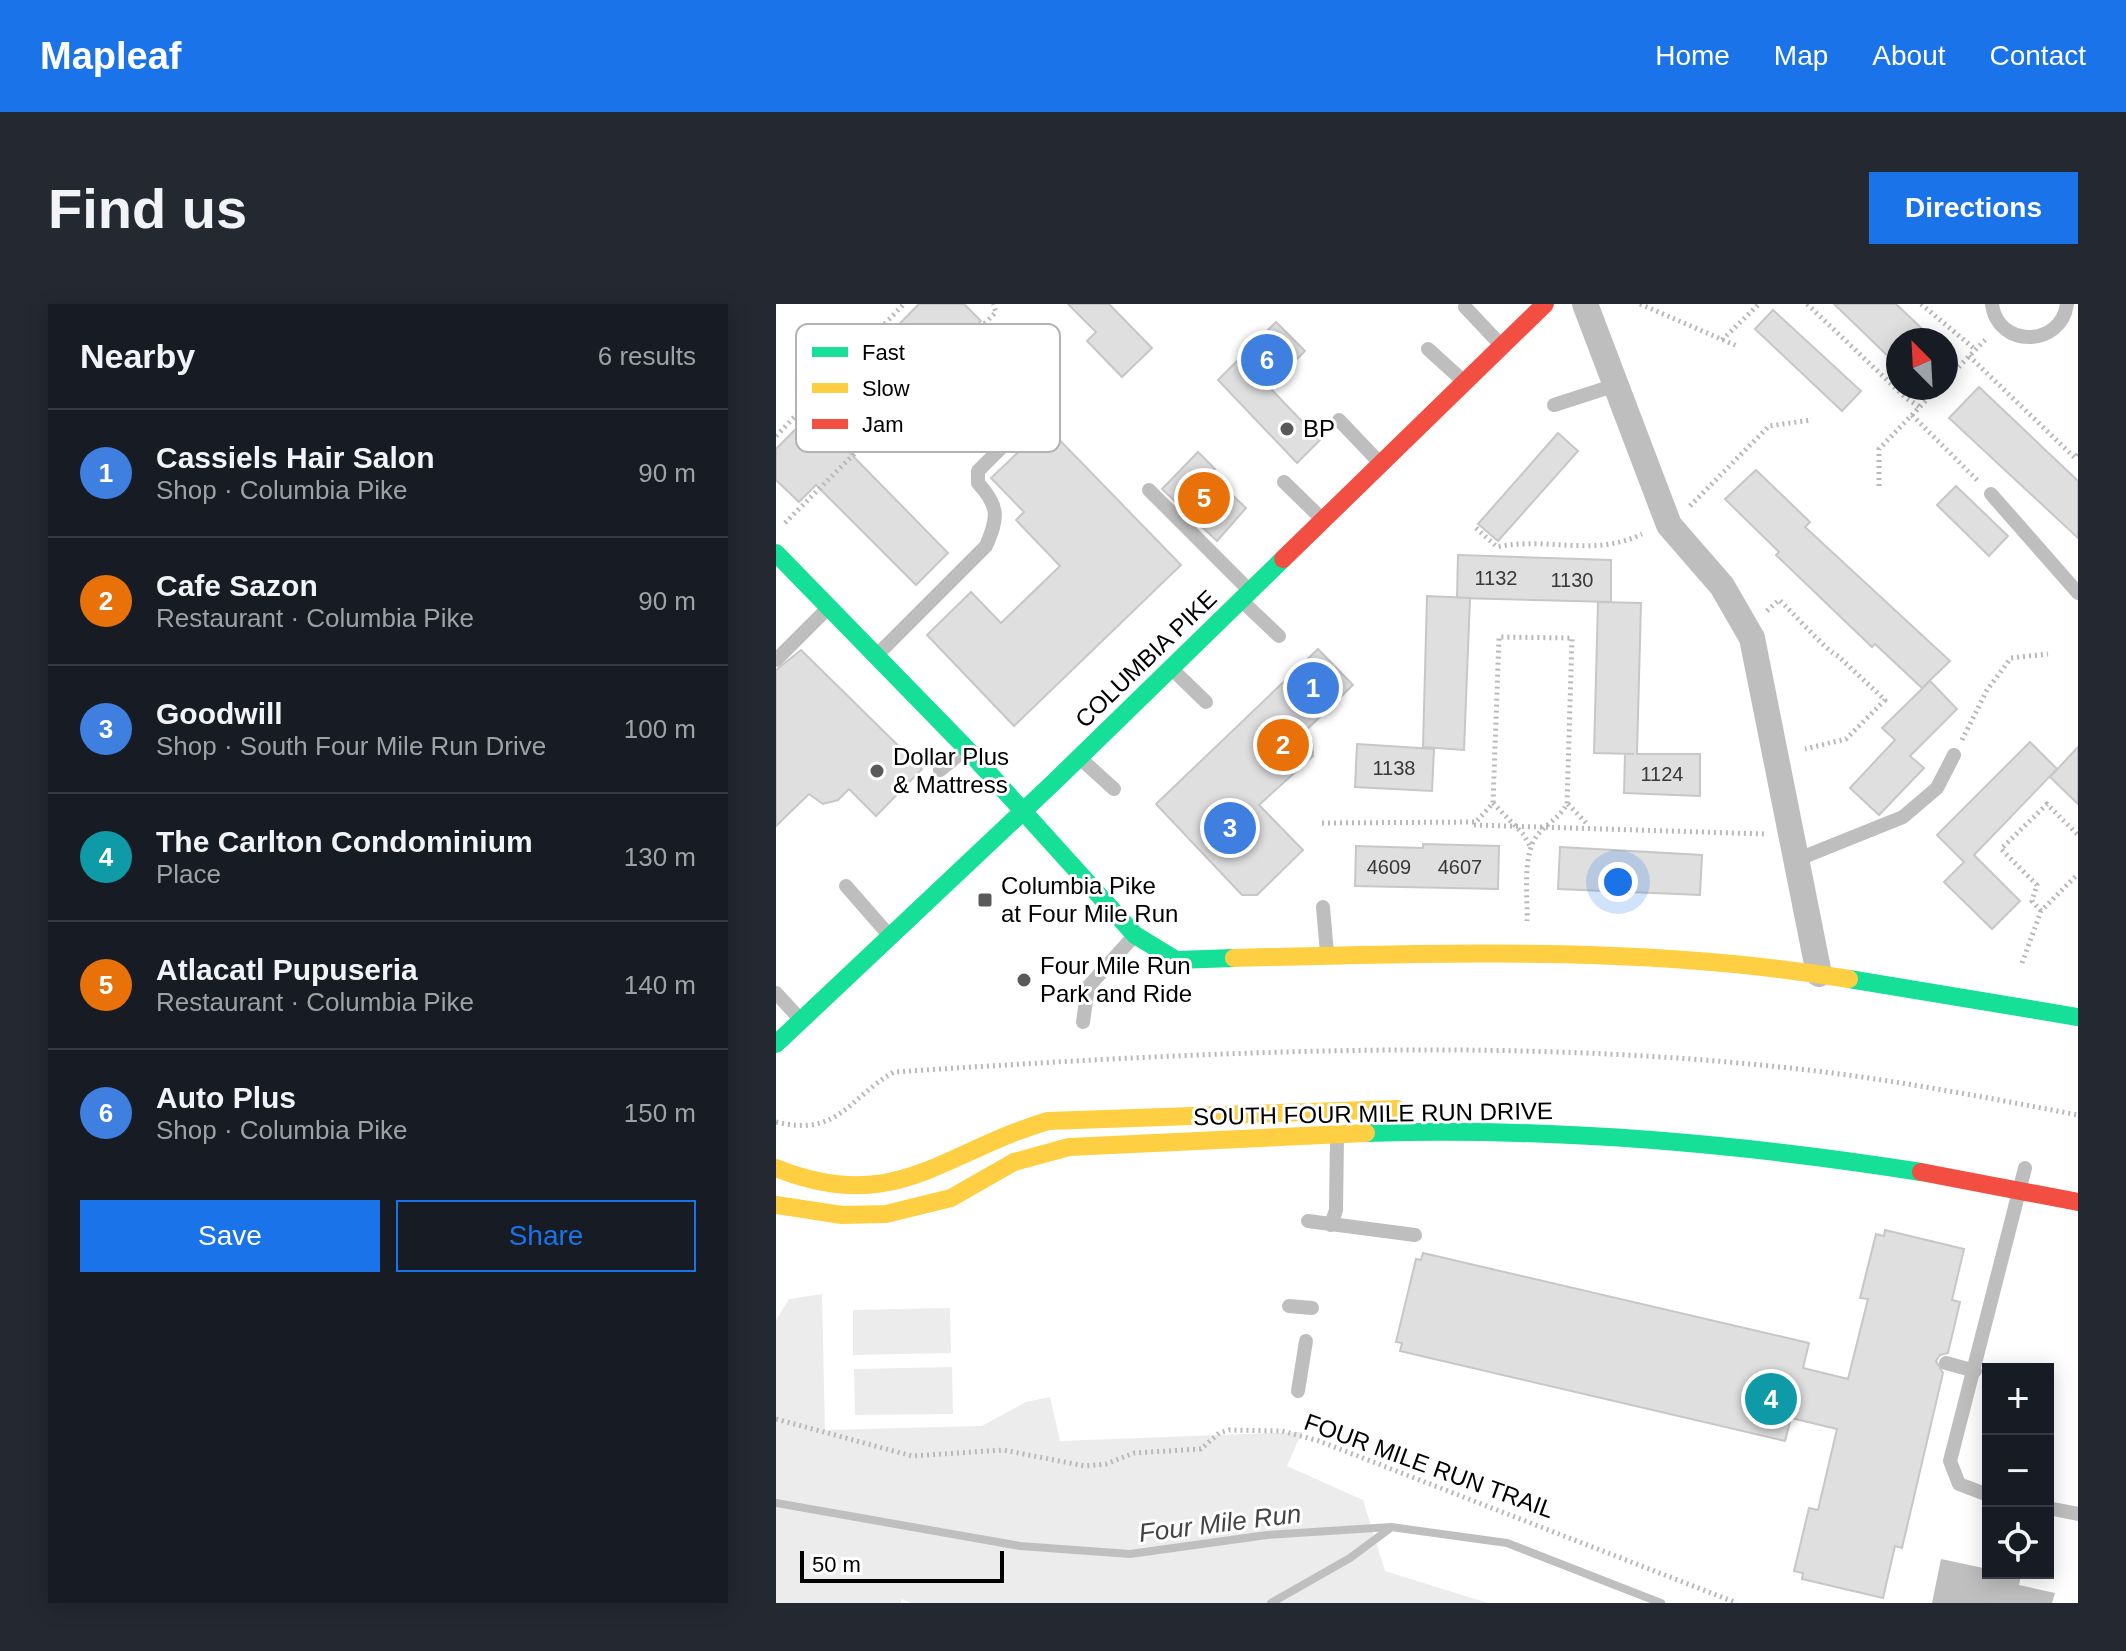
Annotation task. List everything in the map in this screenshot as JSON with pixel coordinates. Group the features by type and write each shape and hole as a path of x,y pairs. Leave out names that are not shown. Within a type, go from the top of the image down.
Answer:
{"main road":[{"name":"COLUMBIA PIKE","path":"776,1044 1079,757 1545,304"},
{"path":"776,553 966,748 1135,935 1176,960 1513,951 1819,974 2078,1017"},
{"name":"SOUTH FOUR MILE RUN DRIVE","path":"776,1168 825,1182 878,1185 901,1182 942,1168 991,1141 1048,1121 1338,1108 1414,1109"},
{"name":"SOUTH FOUR MILE RUN DRIVE","path":"776,1205 819,1215 867,1217 907,1212 953,1197 1004,1167 1053,1149 1479,1132 1624,1138 1833,1158 2078,1202"}],"street":[{"path":"1585,304 1669,525 1722,586 1752,638 1819,974"}],"lane":[{"path":"1992,304 1998,322 2007,331 2030,338 2052,331 2061,322 2067,304"},
{"path":"1465,307 1502,346"},
{"path":"1428,349 1465,382"},
{"path":"1554,405 1616,385"},
{"path":"1339,420 1381,464"},
{"path":"877,655 986,546 996,523 993,499 978,483 978,471 997,452"},
{"path":"1284,482 1323,520"},
{"path":"1149,490 1279,636"},
{"path":"1991,494 2078,593"},
{"path":"776,660 830,606"},
{"path":"1171,668 1206,702"},
{"path":"940,770 966,748"},
{"path":"1796,860 1903,817 1937,788 1954,755"},
{"path":"1079,757 1114,789"},
{"path":"846,886 891,937"},
{"path":"1323,907 1327,958"},
{"path":"1083,1022 1088,987 1135,935"},
{"path":"776,993 803,1021"},
{"path":"1331,1225 1336,1210 1338,1108"},
{"path":"1982,1493 1959,1484 1950,1461 2024,1168"},
{"path":"1308,1221 1415,1235"},
{"path":"1289,1306 1312,1308"},
{"path":"1298,1391 1306,1341"},
{"path":"1946,1363 1975,1371"},
{"path":"2054,1509 2078,1514"}],"path":[{"path":"885,324 904,304"},
{"path":"984,324 996,312 993,304"},
{"path":"1640,304 1737,346"},
{"path":"1722,340 1759,304"},
{"path":"1807,304 1906,398 1920,407"},
{"path":"1921,304 1976,350"},
{"path":"1958,367 1991,334"},
{"path":"1969,356 2075,458 2078,454"},
{"path":"1879,486 1879,449 1927,400"},
{"path":"776,436 796,415"},
{"path":"1912,415 1991,494"},
{"path":"1690,506 1769,426 1811,420"},
{"path":"785,524 857,452"},
{"path":"1476,528 1497,547 1514,543 1607,547 1642,534"},
{"path":"1767,612 1779,600 1819,637 1829,653 1838,656 1885,700 1846,739 1805,749"},
{"path":"1461,825 1476,822 1493,803 1499,637 1572,638 1567,803 1560,816 1537,835 1531,848 1526,926"},
{"path":"1954,755 1987,690 2011,658 2048,654"},
{"path":"1493,803 1531,848"},
{"path":"1567,803 1584,824 1594,828"},
{"path":"2041,911 2032,901 2037,885 2001,849 2047,804 2078,835"},
{"path":"1322,823 1766,834"},
{"path":"2022,963 2041,911 2078,874"},
{"path":"776,1122 801,1127 821,1124 838,1116 877,1082 894,1072 1405,1049 1612,1055 1780,1067 1959,1092 2078,1115"},
{"name":"FOUR MILE RUN TRAIL","path":"776,1419 912,1456 1003,1450 1085,1466 1106,1464 1134,1453 1201,1449 1219,1433 1229,1430 1282,1431 1319,1441 1737,1603"}],"shaded area":[{"path":"822,1294 825,1430 982,1426 1026,1402 1050,1397 1060,1441 1302,1432 1287,1466 1363,1500 1385,1571 1488,1603 912,1603 901,1599 901,1603 776,1603 776,1320 789,1299"},
{"path":"950,1308 951,1353 853,1355 853,1310"},
{"path":"952,1367 953,1414 855,1415 854,1369"},
{"path":"1941,1559 1982,1568 1982,1579 2020,1579 2019,1585 2055,1593 2052,1603 1932,1603"}],"building":[{"path":"919,304 964,304 981,321 978,324 899,324"},
{"path":"1068,304 1109,304 1152,348 1122,377 1087,341 1096,332"},
{"path":"1834,304 1896,304 1921,328 1886,328 1886,354"},
{"path":"1773,310 1861,391 1842,411 1755,329"},
{"path":"1276,322 1305,351 1269,387 1320,440 1297,463 1218,380"},
{"path":"1979,387 2078,481 2078,538 1949,418"},
{"path":"796,429 796,452 849,452 948,553 916,585 816,485 799,502 776,480 776,449"},
{"path":"1558,433 1578,451 1498,541 1478,524"},
{"path":"1060,440 1181,565 1014,726 927,635 971,592 1001,623 1060,566 1016,520 1024,512 991,478 1018,452 1060,452"},
{"path":"1198,452 1215,469 1210,474 1246,508 1217,541 1162,489"},
{"path":"1756,470 1810,522 1805,527 1950,661 1922,688 1875,644 1872,647 1776,555 1779,552 1725,499"},
{"path":"1956,486 2008,536 1989,556 1937,505"},
{"path":"1458,555 1611,560 1611,602 1457,598"},
{"path":"1427,596 1470,598 1464,750 1423,747"},
{"path":"1598,602 1641,603 1637,754 1700,754 1700,796 1624,793 1625,754 1634,754 1594,753"},
{"path":"1318,649 1353,685 1296,740 1312,741 1313,756 1259,805 1303,850 1257,895 1242,895 1156,804"},
{"path":"801,650 922,769 876,816 849,789 838,800 823,804 809,794 776,826 776,670"},
{"path":"1930,681 1957,709 1910,756 1924,768 1879,815 1850,788 1895,740 1882,728"},
{"path":"2030,742 2057,769 1974,855 2020,901 1992,929 1944,882 1964,862 1937,835"},
{"path":"1357,744 1434,749 1432,791 1355,787"},
{"path":"2078,747 2078,804 2050,777"},
{"path":"1423,844 1499,846 1498,889 1355,886 1356,846 1423,848"},
{"path":"1560,847 1702,855 1700,895 1558,889"},
{"path":"1885,1230 1964,1249 1952,1300 1960,1302 1948,1353 1940,1355 1936,1361 1943,1373 1902,1548 1895,1546 1883,1598 1802,1579 1803,1573 1794,1571 1809,1508 1818,1510 1837,1429 1791,1418 1785,1441 1400,1351 1402,1343 1396,1342 1416,1259 1421,1260 1423,1253 1809,1343 1803,1368 1848,1379 1868,1299 1860,1298 1876,1234 1884,1236"}],"waterway":[{"name":"Four Mile Run","path":"776,1503 1020,1546 1130,1554 1267,1535 1391,1527 1507,1543 1661,1603"},
{"path":"1271,1603 1350,1558 1389,1529"}],"traffic: fast":[{"path":"776,553 966,748 1135,935 1176,960 1234,958"},
{"path":"776,1044 1053,783 1283,559"},
{"path":"1849,979 2078,1017"},
{"path":"1366,1133 1505,1132 1644,1139 1783,1153 1921,1172"}],"traffic: slow":[{"path":"1234,958 1465,953 1619,956 1772,968 1849,979"},
{"path":"776,1168 818,1181 854,1185 887,1182 917,1174 1048,1121 1397,1109"},
{"path":"776,1205 842,1215 886,1214 951,1198 1014,1162 1069,1147 1366,1133"}],"traffic: jam":[{"path":"1283,559 1545,304"},
{"path":"1921,1172 2078,1202"}],"place":[{"name":"Auto Plus","path":"1267,360"},
{"name":"BP","path":"1287,429"},
{"name":"Atlacatl Pupuseria","path":"1204,498"},
{"name":"Cassiels Hair Salon","path":"1313,688"},
{"name":"Cafe Sazon","path":"1283,745"},
{"name":"Dollar Plus & Mattress","path":"877,771"},
{"name":"Goodwill","path":"1230,828"},
{"name":"Columbia Pike at Four Mile Run","path":"985,900"},
{"name":"Four Mile Run Park and Ride","path":"1024,980"},
{"name":"The Carlton Condominium","path":"1771,1399"}]}
